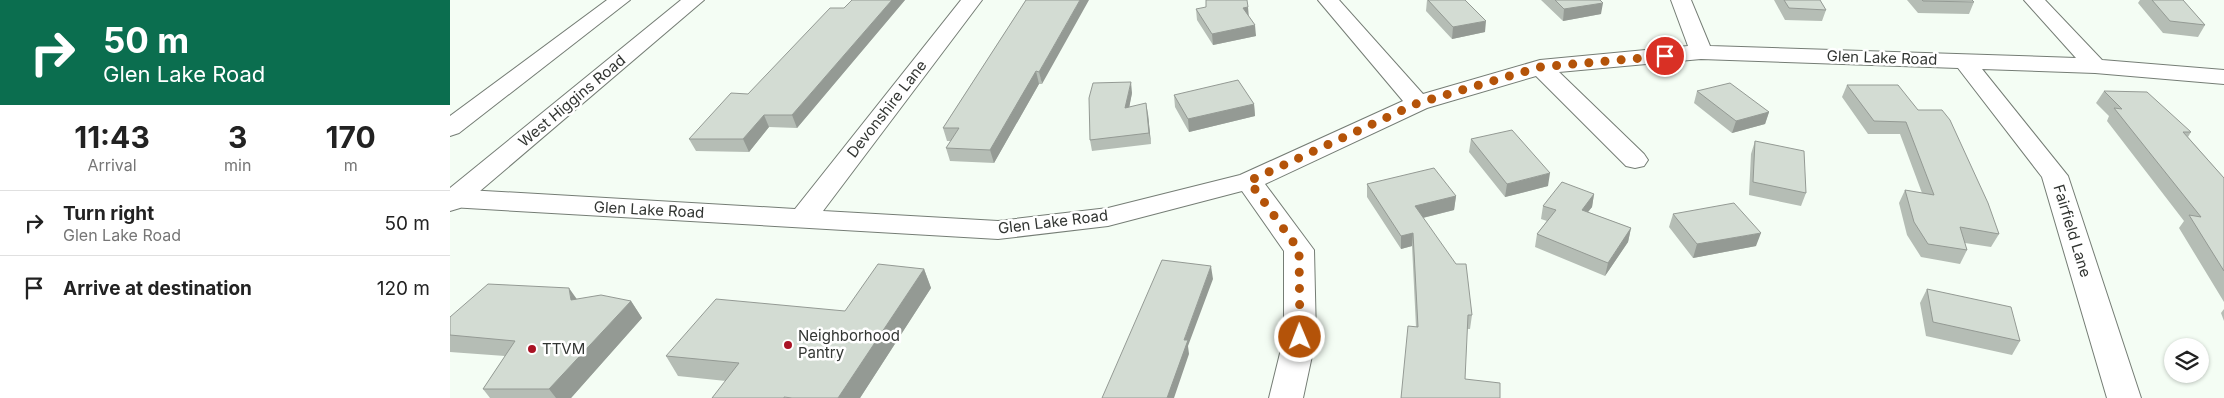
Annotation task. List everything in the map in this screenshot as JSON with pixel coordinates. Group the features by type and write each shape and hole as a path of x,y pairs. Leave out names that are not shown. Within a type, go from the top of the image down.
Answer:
{"street":[{"path":"450,128 620,0"},
{"name":"West Higgins Road","path":"451,200 694,0"},
{"name":"Devonshire Lane","path":"802,219 972,0"},
{"path":"1328,0 1418,103"},
{"path":"1681,0 1701,52"},
{"path":"2034,0 2095,66"},
{"name":"Glen Lake Road","path":"451,200 998,230 1108,216 1249,181 1418,103 1540,67 1701,52 2095,66 2224,77"},
{"name":"Fairfield Lane","path":"1964,61 2055,176 2124,398"},
{"path":"1540,67 1635,160"},
{"path":"1249,181 1299,250 1300,337 1286,398"}],"building":[{"path":"852,0 892,0 792,115 764,115 743,139 689,139 731,93 748,94 830,8 844,8"},
{"path":"1026,0 1080,0 1039,72 1036,71 990,150 946,148 959,128 943,128"},
{"path":"1206,0 1247,0 1248,7 1243,8 1255,25 1212,34 1196,9 1206,7"},
{"path":"1428,0 1465,0 1486,21 1453,27"},
{"path":"1555,0 1600,0 1603,3 1564,9"},
{"path":"1784,0 1820,0 1826,10 1789,8"},
{"path":"1972,0 1974,2 1923,1"},
{"path":"2152,0 2183,0 2205,25 2170,21"},
{"path":"1238,80 1254,104 1188,119 1174,95"},
{"path":"1131,82 1125,108 1146,103 1149,133 1090,140 1089,98 1093,83"},
{"path":"1730,83 1769,112 1736,121 1697,91"},
{"path":"1847,85 1898,85 1918,110 1942,110 1950,120 1988,203 1999,234 1960,227 1967,250 1928,244 1914,222 1905,190 1934,195 1906,122 1874,121"},
{"path":"2104,91 2147,92 2191,132 2183,132 2224,178 2224,271 2189,215 2201,217 2114,108 2122,109"},
{"path":"1512,130 1550,173 1507,184 1471,139"},
{"path":"1755,141 1804,151 1806,193 1753,182"},
{"path":"1434,168 1456,196 1415,206 1456,264 1466,264 1472,315 1468,315 1465,379 1500,383 1500,398 1401,398 1408,326 1418,327 1413,233 1401,236 1367,184"},
{"path":"1562,182 1594,194 1582,210 1631,228 1608,263 1537,234 1556,210 1543,206"},
{"path":"1734,203 1761,233 1697,244 1673,214"},
{"path":"1162,260 1211,266 1184,340 1188,340 1167,398 1102,398"},
{"path":"878,264 924,269 838,398 712,398 739,363 666,356 716,299 845,311"},
{"name":"TTVM","path":"488,284 569,288 571,300 601,295 631,301 549,389 483,389 515,341 450,335 450,317"},
{"path":"1927,289 2011,307 2020,341 1933,322"}],"place":[{"name":"Neighborhood Pantry","path":"788,345"},
{"name":"TTVM","path":"532,349"}],"route":[{"path":"1300,337 1299,250 1249,181 1418,103 1540,67 1665,56"}]}
